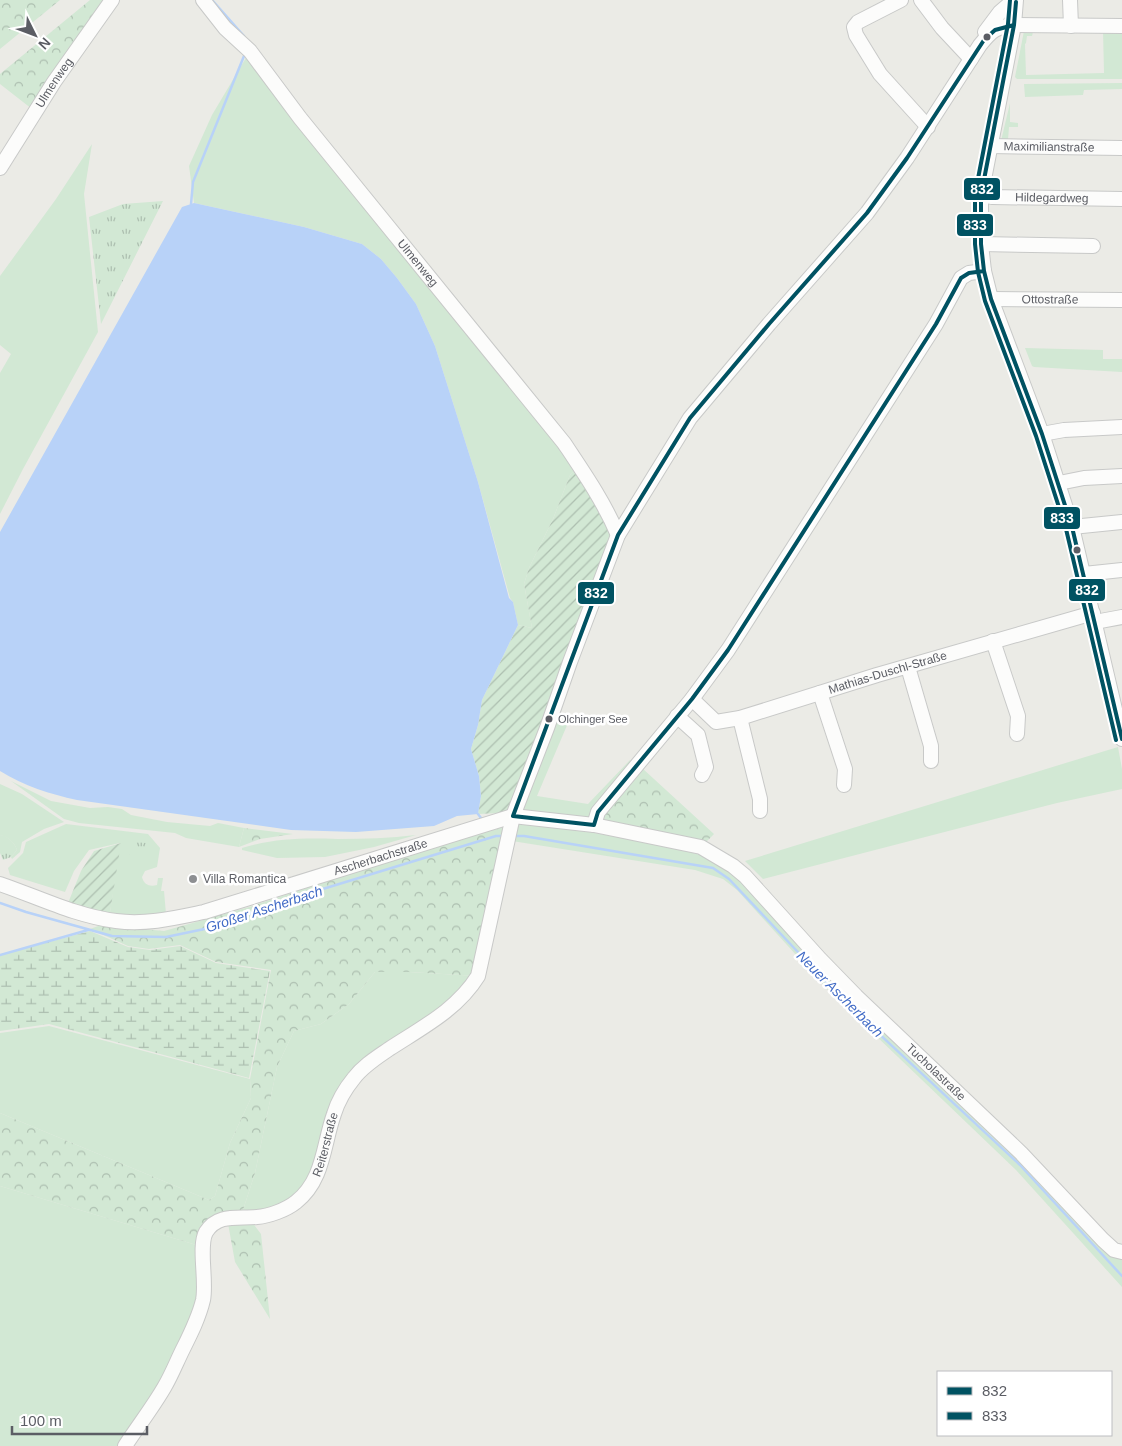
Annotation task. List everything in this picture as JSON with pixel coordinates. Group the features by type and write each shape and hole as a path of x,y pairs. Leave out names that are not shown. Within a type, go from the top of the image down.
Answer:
{"street":[{"name":"Ulmenweg","path":"0,168 54,82 112,0"},
{"name":"Ulmenweg","path":"203,0 225,28 250,51 300,118 564,443 594,486 618,535"},
{"path":"901,0 858,22 854,28 856,35 880,74 928,127"},
{"path":"921,0 942,28 971,60"},
{"path":"1015,0 1014,25 981,195 981,244 984,271 991,298 1042,434 1072,527 1120,719 1122,739"},
{"path":"980,45 989,25 1000,12 1015,0"},
{"path":"1070,0 1071,26"},
{"path":"980,45 990,32 999,27 1014,25 1122,26"},
{"name":"Reiterstraße","path":"126,1446 164,1387 195,1325 203,1300 205,1279 203,1247 206,1234 221,1219 259,1217 280,1211 295,1203 312,1186 321,1165 333,1114 342,1094 355,1076 372,1061 455,1005 478,976 513,816 618,535 690,418 769,324 867,213 928,127 980,45"},
{"name":"Maximilianstraße","path":"1108,147 1113,140 1122,140"},
{"name":"Maximilianstraße","path":"990,146 1122,148"},
{"name":"Hildegardweg","path":"981,195 992,197 1122,199"},
{"path":"981,244 1093,246"},
{"path":"594,825 598,812 692,698 728,650 936,324 961,278 969,273 984,271"},
{"name":"Ottostraße","path":"991,298 1116,300 1116,307 1122,307"},
{"path":"1042,434 1064,430 1122,427"},
{"path":"1058,483 1084,478 1122,476"},
{"path":"1072,527 1122,522"},
{"path":"1084,574 1122,570"},
{"name":"Mathias-Duschl-Straße","path":"692,698 716,722 740,718 993,642 1094,617 1122,617"},
{"path":"993,642 1018,716 1017,734"},
{"path":"908,667 931,746 931,761"},
{"path":"820,693 845,769 844,785"},
{"path":"677,716 698,735 706,767 702,775"},
{"path":"740,718 760,799 760,810"},
{"name":"Ascherbachstraße","path":"0,884 101,918 117,921 163,920 204,912 513,816 594,825 701,847 733,866"},
{"name":"Tucholastraße","path":"733,866 753,884 820,960 856,996 1021,1153 1103,1240 1114,1250 1122,1252"}],"green space":[{"path":"0,0 60,0 0,49"},
{"path":"90,0 107,0 32,109 0,84 0,74"},
{"path":"1103,30 1122,30 1122,79 1017,79 1015,77 1024,31 1033,32 1032,36 1027,36 1025,44 1026,75 1104,73"},
{"path":"250,51 580,466 570,475 553,519 529,568 524,584 532,628 518,625 478,482 435,346 416,304 397,278 381,259 362,244 304,227 194,203 189,166 212,115"},
{"path":"1122,83 1122,89 1084,90 1083,95 1025,97 1024,84"},
{"path":"1010,103 1010,122 1018,123 1018,127 1009,127 1008,140 1001,141"},
{"path":"92,144 84,194 98,332 0,514 0,373 11,354 0,345 0,276 56,199"},
{"path":"163,201 101,324 89,217 123,204"},
{"path":"1025,348 1103,350 1103,359 1122,359 1122,372 1034,367"},
{"path":"580,466 618,535 513,816 500,813 478,814 481,796 479,776 471,749 478,725 482,700 518,625 532,628 524,584 529,568 553,519 570,475"},
{"path":"554,711 568,723 537,796 588,804 630,760 638,764 598,825 513,816"},
{"path":"1118,747 1122,769 1122,789 1057,803 763,879 745,861"},
{"path":"642,768 714,834 701,847 598,825 602,814"},
{"path":"11,781 51,801 90,808 108,807 122,809 131,815 167,822 210,826 218,823 244,828 239,847 186,838 175,833 79,823 64,819"},
{"path":"0,784 22,794 64,822 44,829 22,842 20,852 12,859 11,857 17,850 16,847 8,838 0,835"},
{"path":"520,820 679,849 713,859 734,870 1122,1258 1122,1287 1016,1170 827,989 737,890 723,879 695,870 512,841 515,825"},
{"path":"66,824 148,834 160,848 157,867 145,871 142,877 146,884 152,886 157,885 158,878 163,878 161,891 164,891 166,914 109,919 120,843 89,850 74,871 65,892 10,875 8,868 23,853 26,842"},
{"path":"502,827 506,828 478,976 375,972 349,1004 321,1024 294,1031 277,1067 255,1173 243,1210 261,1234 270,1319 235,1262 227,1218 221,1219 203,1247 0,1186 0,1113 209,1200 215,1196 230,1143 251,1098 250,1079 271,970 216,962 180,945 149,949 128,946 90,929 101,925 164,931 249,907 385,862"},
{"path":"244,828 293,834 260,839 239,847"},
{"path":"0,835 10,840 17,850 11,857 3,860 0,853"},
{"path":"416,835 374,847 325,857 277,858 242,850 242,848 266,842 290,839 367,839"},
{"path":"130,842 147,843 145,857 127,854"},
{"path":"121,843 109,919 66,908 81,871 94,851"},
{"path":"90,931 128,947 150,950 180,946 216,963 270,971 249,1078 49,1024 0,1031 0,955"},
{"path":"375,972 478,976 470,989 355,1076 320,1163 297,1200 248,1217 243,1210 255,1173 277,1067 294,1031 321,1024 349,1004"},
{"path":"49,1026 250,1079 251,1098 230,1143 215,1196 209,1200 0,1113 0,1033"},
{"path":"0,1186 203,1247 195,1325 125,1446 0,1446"}],"water":[{"path":"194,203 304,227 362,244 381,259 416,304 435,346 478,482 518,625 482,700 478,725 471,749 479,776 481,796 478,814 457,816 434,826 356,832 291,830 77,800 37,789 0,771 0,532 182,207"}],"waterway":[{"path":"212,0 244,36"},
{"path":"191,204 193,182 244,56"},
{"path":"478,814 481,818"},
{"name":"Großer Ascherbach","path":"0,903 112,936 166,937 214,927 277,903 496,836 503,836"},
{"name":"Neuer Ascherbach","path":"514,836 524,836 713,868 729,879 847,1004 1020,1165 1122,1276"},
{"path":"0,955 88,930"}],"transit line":[{"name":"833","path":"1010,0 1008,24 975,194 975,244 978,272 985,301 1036,436 1066,529 1116,740"},
{"name":"832","path":"1016,2 1014,25 981,195 981,244 984,271 991,299 1042,434 1072,527 1122,739"},
{"name":"832","path":"513,816 618,535 690,418 769,324 867,213 907,158 984,40 995,30 1014,25"},
{"name":"832","path":"594,825 598,812 692,699 728,650 936,324 961,278 969,273 984,271"},
{"name":"832","path":"513,816 594,825"}],"place":[{"name":"Olchinger See","path":"549,719"},
{"name":"Villa Romantica","path":"193,879"}]}
